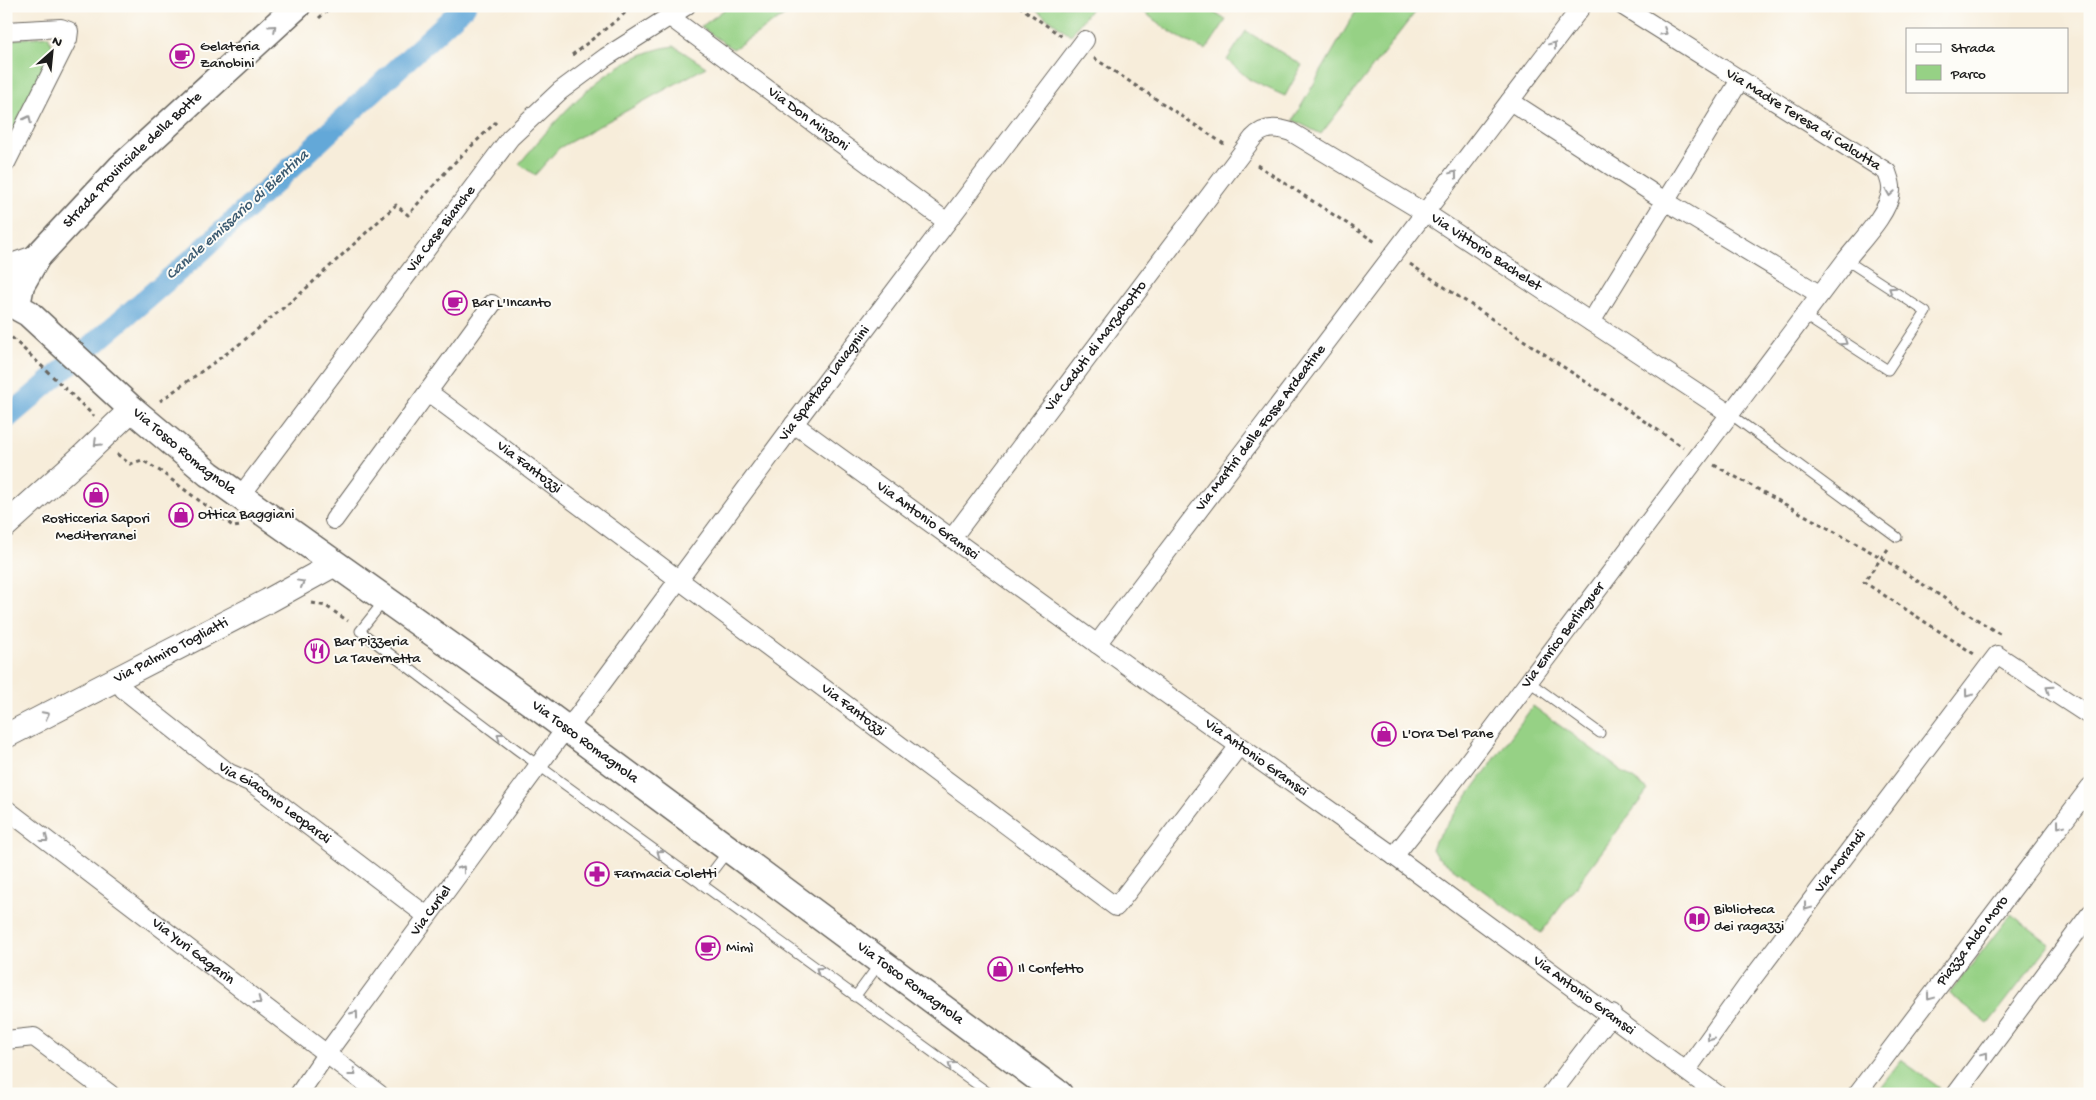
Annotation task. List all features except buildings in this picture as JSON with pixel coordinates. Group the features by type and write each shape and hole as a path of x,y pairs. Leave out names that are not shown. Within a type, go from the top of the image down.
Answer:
{"main road":[{"name":"Strada Provinciale della Botte","path":"14,308 21,285 38,257 121,167 297,6"},
{"path":"6,268 38,257"},
{"name":"Via Tosco Romagnola","path":"14,308 129,400 210,474 240,497 566,728 1059,1094"},
{"path":"6,525 84,455 129,400"},
{"name":"Via Palmiro Togliatti","path":"6,736 268,601 335,564"}],"street":[{"name":"Via Case Bianche","path":"240,497 510,138 560,91 606,57 670,18 686,6"},
{"path":"1425,213 1582,6"},
{"name":"Via Madre Teresa di Calcutta","path":"1622,6 1887,172 1891,187 1889,200 1730,414"},
{"name":"Via Don Minzoni","path":"670,18 947,222"},
{"path":"6,30 60,28 69,31 68,39 6,163"},
{"name":"Via Spartaco Lavagnini","path":"566,728 577,717 794,424 1082,44"},
{"path":"1591,322 1740,80"},
{"path":"1510,101 1665,201 1820,294"},
{"name":"Via Vittorio Bachelet","path":"1240,154 1257,134 1273,128 1283,129 1425,213 1730,414"},
{"name":"Via Caduti di Marzabotto","path":"952,538 1240,154"},
{"name":"Via Martiri delle Fosse Ardeatine","path":"1097,644 1425,213"},
{"path":"334,520 492,304"},
{"name":"Via Fantozzi","path":"428,392 1116,907 1240,746"},
{"name":"Via Enrico Berlinguer","path":"1394,856 1450,786 1730,414"},
{"name":"Via Antonio Gramsci","path":"794,424 1612,1014 1717,1094"},
{"path":"1993,660 2090,716"},
{"name":"Via Morandi","path":"1686,1071 1746,987 1993,660"},
{"name":"Via Giacomo Leopardi","path":"123,689 228,773 252,783 427,916"},
{"name":"Via Curiel","path":"299,1094 327,1053 566,728"},
{"name":"Piazza Aldo Moro","path":"1856,1094 2090,787"},
{"name":"Via Yuri Gagarin","path":"6,809 379,1094"},
{"path":"1956,1094 2090,914"},
{"path":"1551,1094 1612,1014"},
{"path":"6,1040 34,1037 110,1094"}],"lane":[{"path":"1803,315 1888,370 1926,312 1846,260"},
{"path":"1730,414 1897,537"},
{"path":"384,600 360,631 702,885 990,1094"},
{"path":"1528,681 1600,733"},
{"path":"702,885 730,848"},
{"path":"856,997 882,961"}],"path":[{"path":"1019,6 1082,44 1240,154 1698,456 1882,558 2003,636"},
{"path":"129,400 238,346 300,294 396,206 408,216"},
{"path":"6,332 96,418"},
{"path":"112,450 130,464 142,460 160,471 234,527 243,525"},
{"path":"1897,537 1864,582 1993,660"}],"green space":[{"path":"729,6 799,6 733,49 701,27"},
{"path":"1030,6 1093,6 1071,35"},
{"path":"1143,6 1203,6 1226,20 1206,50 1180,38 1165,28 1142,10"},
{"path":"1359,6 1420,6 1321,134 1293,120"},
{"path":"1246,31 1302,65 1285,96 1250,80 1227,60"},
{"path":"48,36 53,47 6,144 6,54 15,39"},
{"path":"674,46 706,67 559,148 535,175 519,164 568,108 607,74 628,61 650,51"},
{"path":"1533,706 1648,790 1541,933 1436,856 1432,849 1435,841"},
{"path":"2011,914 2050,944 1988,1024 1949,994"},
{"path":"1901,1060 1940,1088 1935,1094 1875,1094"}],"waterway":[{"name":"Canale emissario di Bientina","path":"6,419 198,254 465,6"}],"place":[{"name":"Gelateria Zanobini","path":"182,56"},
{"name":"Bar L'Incanto","path":"455,303"},
{"name":"Rosticceria Sapori Mediterranei","path":"96,495"},
{"name":"Ottica Baggiani","path":"181,515"},
{"name":"Bar Pizzeria La Tavernetta","path":"317,651"},
{"name":"L'Ora Del Pane","path":"1384,734"},
{"name":"Farmacia Coletti","path":"597,874"},
{"name":"Biblioteca dei ragazzi","path":"1697,919"},
{"name":"Mimì","path":"708,948"},
{"name":"Il Confetto","path":"1000,969"}]}
